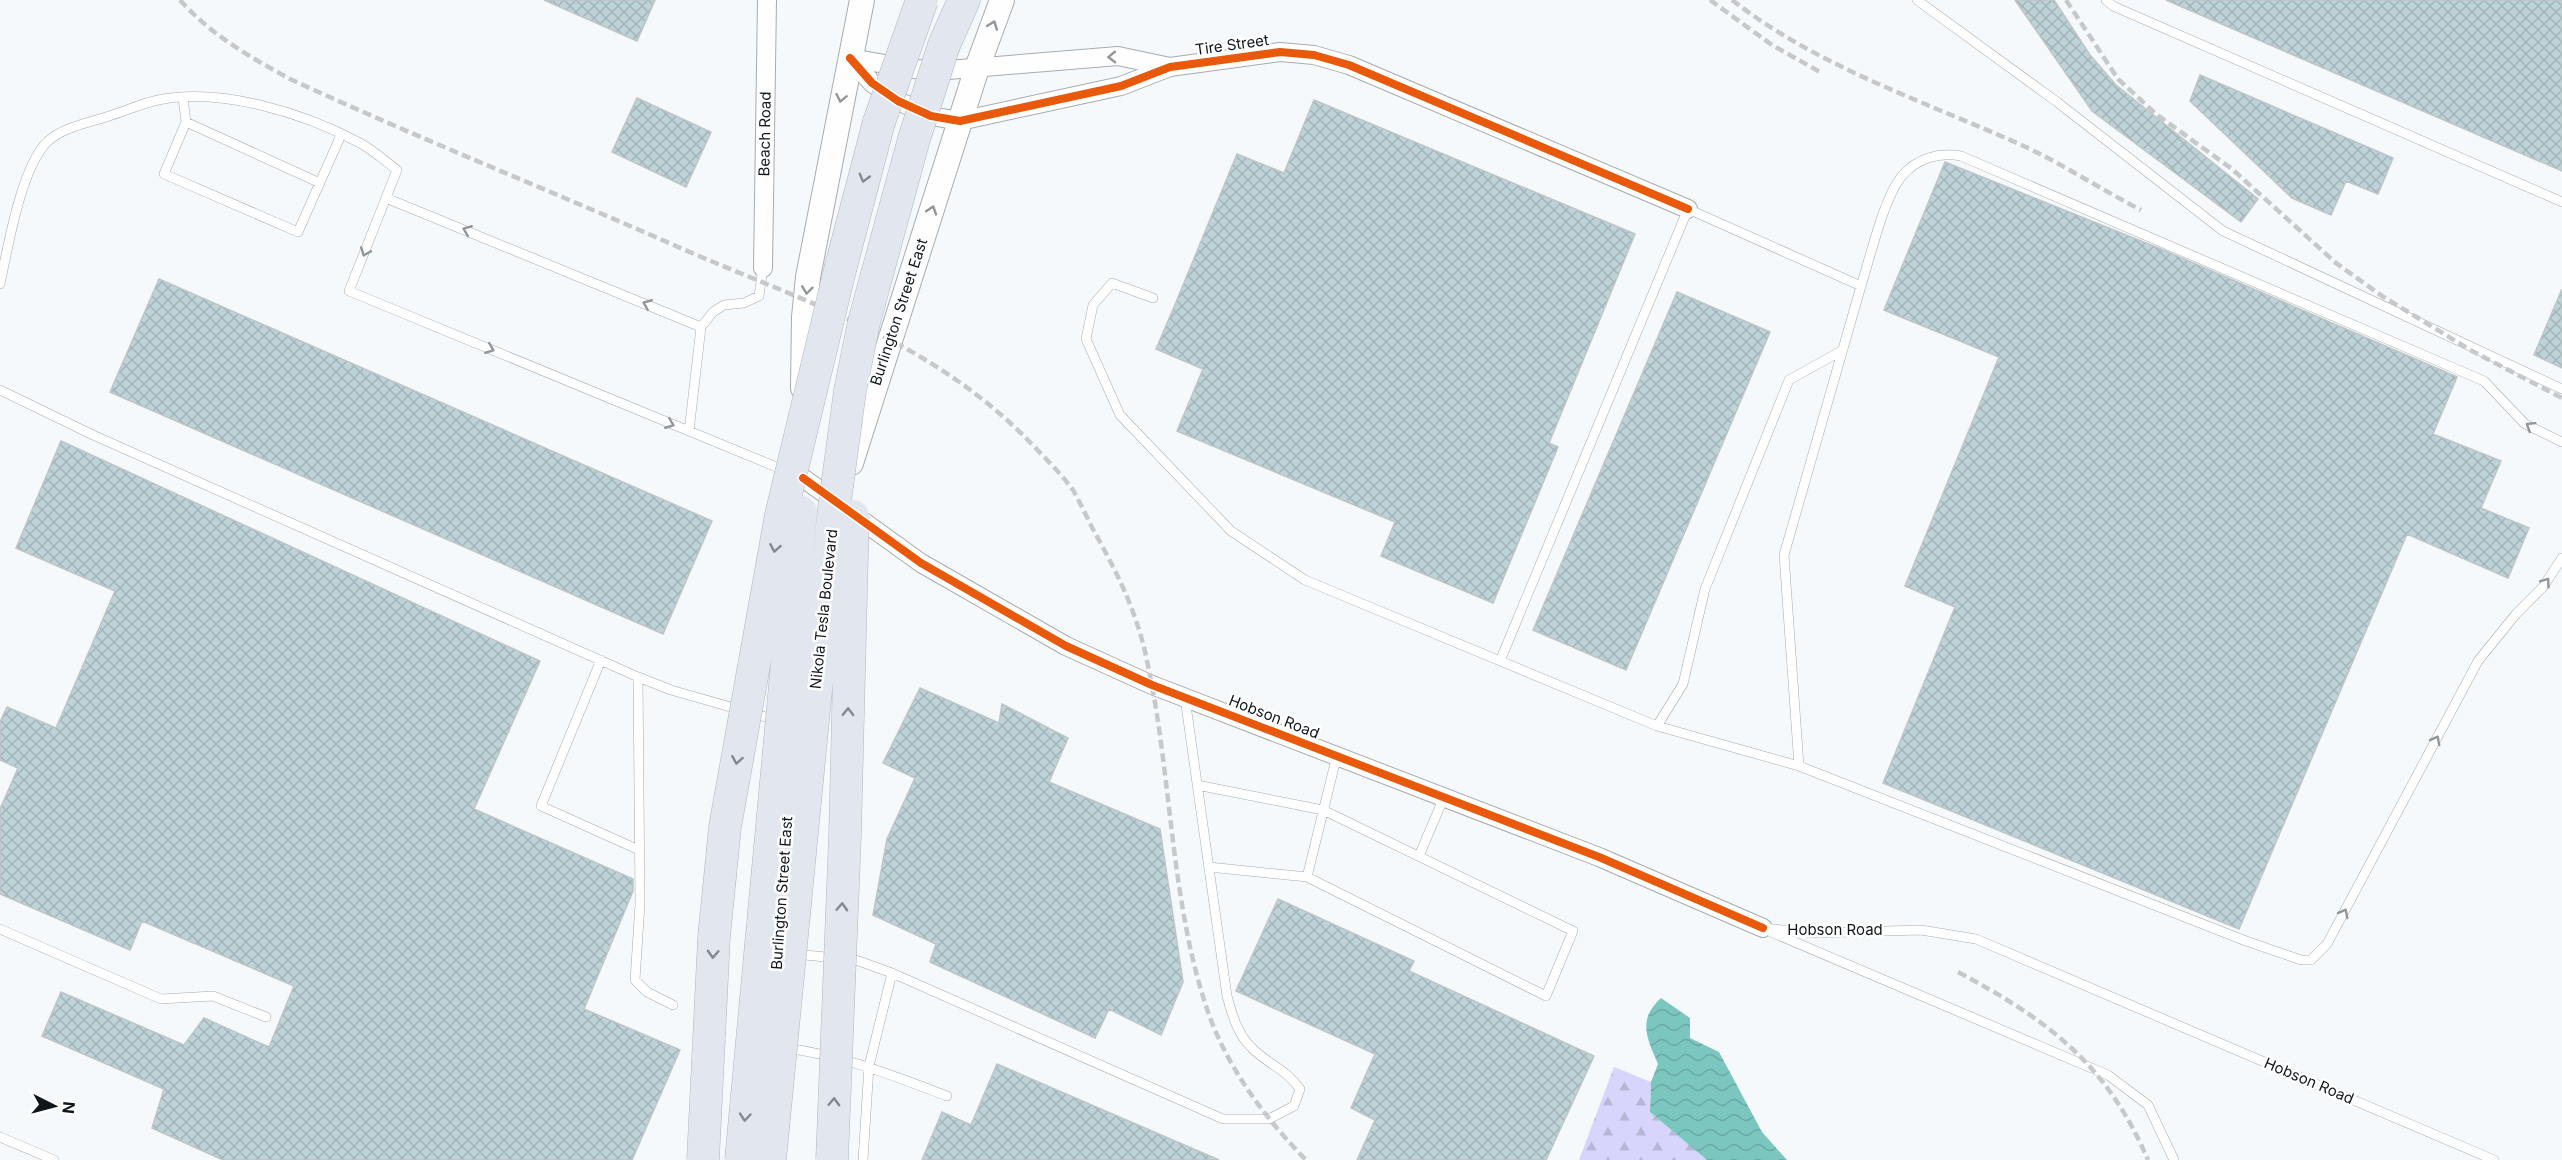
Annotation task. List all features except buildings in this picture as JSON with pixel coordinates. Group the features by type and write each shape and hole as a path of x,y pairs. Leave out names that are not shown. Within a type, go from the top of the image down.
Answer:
{"highway":[{"path":"879,122 884,89 910,0"},
{"name":"Nikola Tesla Boulevard","path":"741,1160 799,521 841,266 879,122 922,0"},
{"name":"Nikola Tesla Boulevard","path":"770,1160 833,516 850,391 862,334 914,139 959,0"},
{"path":"944,45 963,0"},
{"path":"831,1160 845,835 851,543 859,405 890,235"},
{"path":"703,1160 714,937 725,827 781,515 841,266"}],"main road":[{"name":"Burlington Street East","path":"763,1160 803,627 805,300 862,0"},
{"name":"Burlington Street East","path":"803,627 839,502 977,68 1002,0"}],"street":[{"name":"Beach Road","path":"764,268 767,0"},
{"name":"Tire Street","path":"850,58 872,83 898,101 931,116 960,122 1121,86 1170,68 1280,52 1314,56 1349,66 1688,208"},
{"name":"Tire Street","path":"850,58 914,69 977,68 1118,56 1170,68"},
{"name":"Hobson Road","path":"803,477 921,563 1066,646 1185,698 1599,857 1763,928"}],"lane":[{"path":"1917,0 2057,102 2223,231 2562,389"},
{"path":"2106,0 2113,6 2562,202"},
{"path":"183,98 186,122 164,174 298,232 340,135"},
{"path":"0,284 16,208 38,154 48,141 66,130 158,100 234,99 304,119 360,144 397,170 349,291 803,477"},
{"path":"186,122 320,183"},
{"path":"1799,766 1784,555 1861,286 1887,208 1901,177 1920,162 1943,152 1960,156 2484,381 2525,424 2562,442"},
{"path":"386,198 701,327"},
{"path":"1500,661 1688,208 1861,286"},
{"path":"689,431 701,327 724,305 744,303 759,296 764,268"},
{"path":"1153,298 1112,283 1093,304 1086,339 1120,415 1231,531 1305,580 1657,726 1799,766 2246,941 2301,960 2311,960 2327,944 2478,661 2516,614 2543,587 2562,558"},
{"path":"1657,726 1683,684 1705,589 1789,380 1843,350"},
{"path":"0,390 93,435 638,677 671,690 795,726"},
{"path":"601,660 541,806 639,850"},
{"path":"638,677 640,904 635,980 647,992 673,1005"},
{"path":"778,952 856,960 892,973 1223,1119 1269,1119 1294,1106 1300,1089 1289,1074 1251,1047 1236,1026 1227,996 1185,698"},
{"path":"1307,877 1337,755"},
{"path":"1197,785 1323,810 1573,931 1546,996 1307,877 1209,867"},
{"path":"1419,856 1444,796"},
{"path":"1763,928 2108,1076 2148,1105 2174,1160"},
{"name":"Hobson Road","path":"1763,928 1816,933 1921,930 1976,939 2494,1160"},
{"path":"0,929 161,999 213,996 266,1017"},
{"path":"863,1160 869,1066 892,973"},
{"path":"771,1046 817,1052 869,1066 947,1096"},
{"path":"0,1137 54,1160"}],"green space":[{"path":"1614,1067 1651,1082 1650,1112 1707,1160 1579,1160"}],"water":[{"path":"1661,998 1690,1018 1690,1038 1719,1052 1762,1132 1787,1160 1707,1160 1650,1112 1651,1082 1658,1064 1646,1030 1649,1014"}],"railway":[{"path":"180,0 218,35 290,79 864,326 946,373 986,402 1024,436 1073,490 1112,564 1133,611 1143,644 1155,704 1186,927 1195,970 1208,1012 1226,1053 1249,1092 1306,1160"},
{"path":"1710,0 1772,45 1820,72"},
{"path":"1732,0 1765,23 1834,63 2033,150 2141,210"},
{"path":"2066,0 2118,79 2156,114 2232,169 2336,263 2382,296 2472,351 2562,398"},
{"path":"1958,972 2020,1008 2071,1048 2094,1071 2114,1097 2132,1126 2148,1160"}],"cycle path":[{"path":"850,58 872,83 898,101 931,116 960,121 1121,86 1170,67 1280,52 1314,55 1349,65 1688,209"},
{"path":"803,478 921,563 1066,646 1152,685 1599,857 1763,928"}]}
